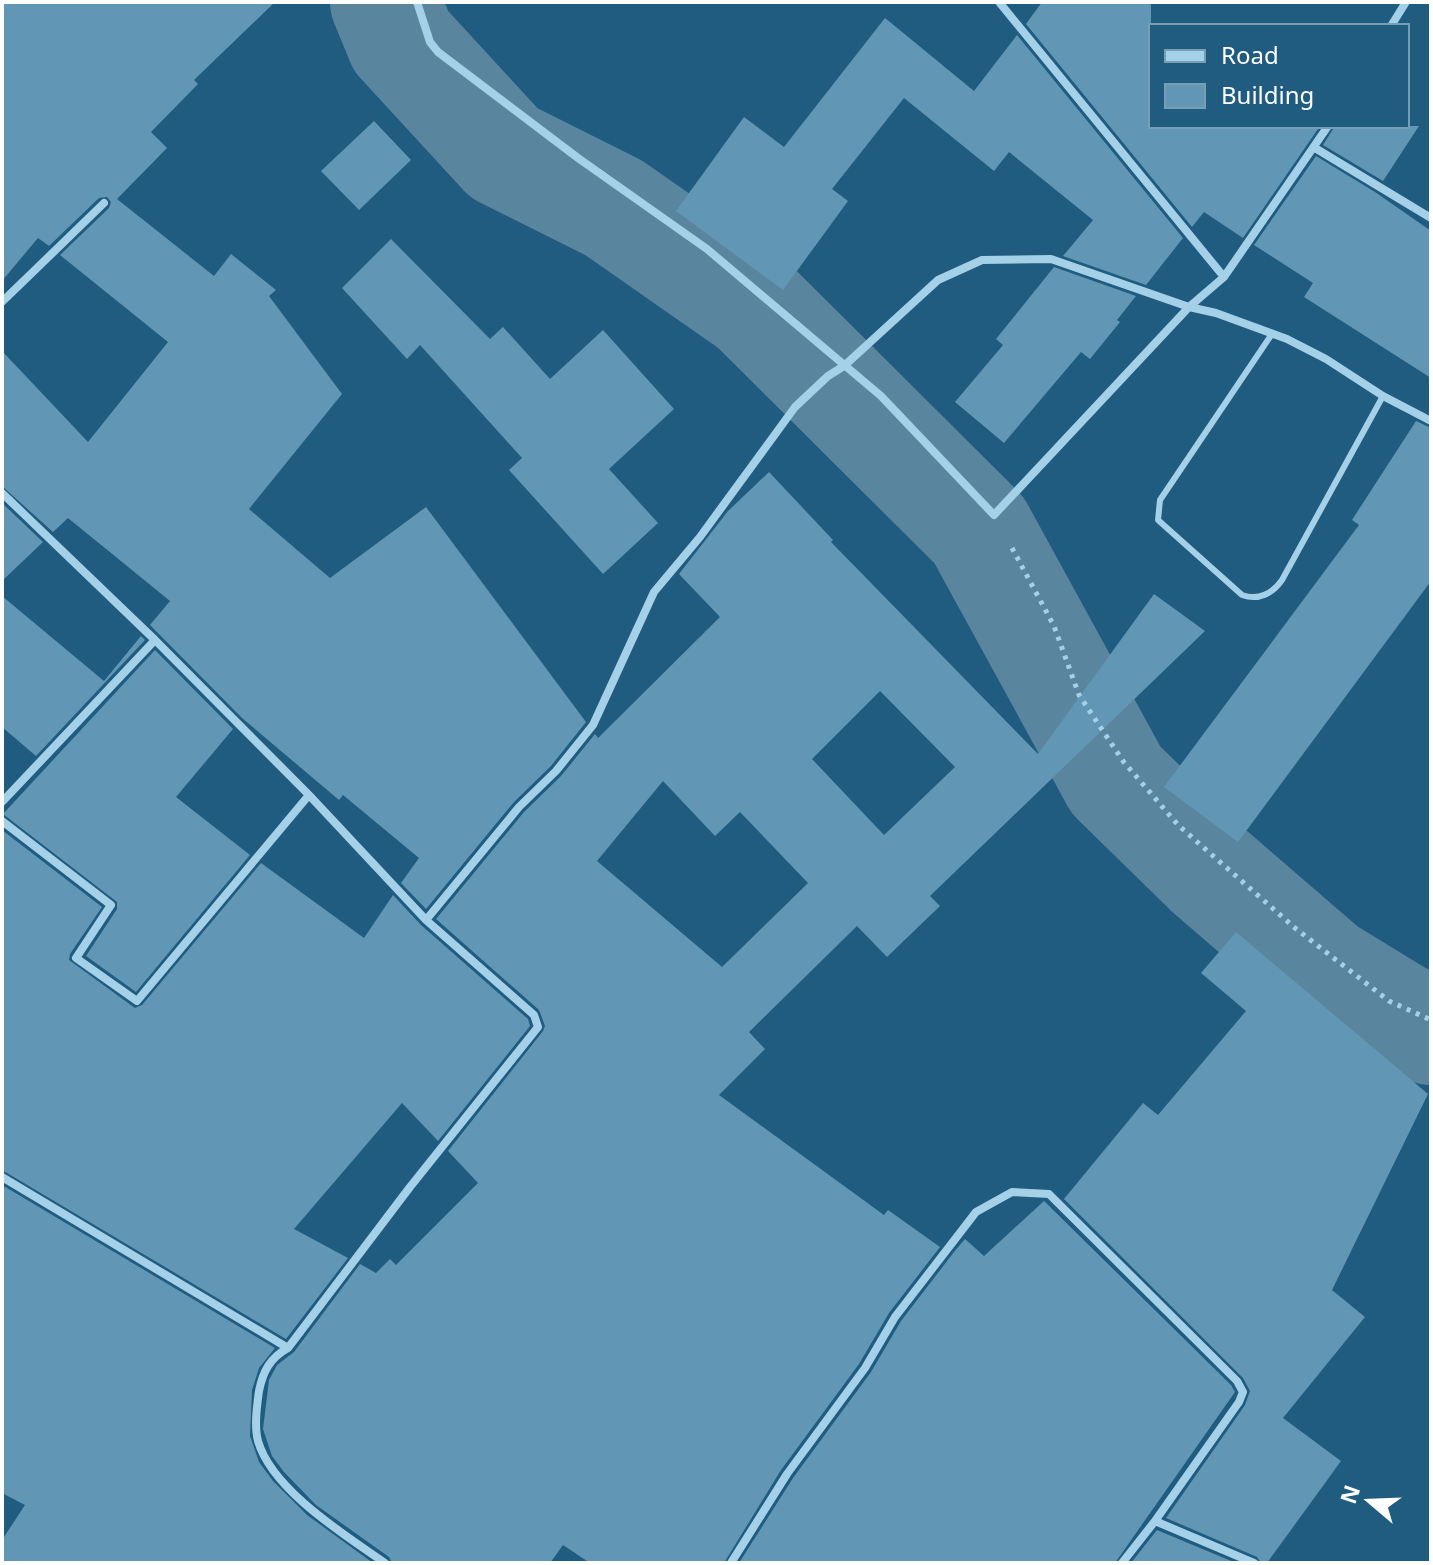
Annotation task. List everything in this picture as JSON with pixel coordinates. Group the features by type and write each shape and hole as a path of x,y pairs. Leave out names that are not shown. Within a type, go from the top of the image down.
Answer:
{"street":[{"path":"417,2 430,42 438,52 578,158 707,249 881,396 994,515 1189,307 1224,277 1327,128"},
{"path":"999,2 1224,277"},
{"path":"1392,24 1406,2"},
{"path":"1315,148 1431,218"},
{"path":"2,302 104,203"},
{"path":"426,920 519,807 556,771 593,725 654,592 700,537 795,407 938,280 982,260 1051,259 1272,334 1326,359 1383,396 1431,421"},
{"path":"2,493 155,640 309,795 426,920 534,1015 538,1027 410,1187 288,1348 274,1355 262,1376 257,1403 258,1440 278,1477 327,1523 385,1563"},
{"path":"2,802 155,640"},
{"path":"2,821 111,905 76,958 137,1001 309,795"},
{"path":"2,1177 288,1348"},
{"path":"731,1563 787,1474 865,1368 895,1317 976,1212 1012,1192 1049,1194 1237,1381 1243,1392 1155,1521 1122,1563"},
{"path":"1155,1521 1254,1563"}],"lane":[{"path":"1272,334 1160,500 1158,520 1242,595 1267,594 1282,580 1383,396"}],"path":[{"path":"994,515 1054,626 1079,695 1123,761 1178,825 1295,928 1389,1001 1431,1020"}],"building":[{"path":"2,2 275,2 194,80 198,84 151,132 167,148 117,199 214,276 231,254 276,290 269,296 342,394 249,509 330,578 426,507 586,722 551,766 514,802 426,909 401,883 419,858 343,795 339,800 242,718 150,625 170,601 68,518 53,532 2,486 2,351 88,442 168,342 60,255 109,208 111,202 107,197 99,198 49,246 38,238 2,281"},
{"path":"1042,2 1151,2 1149,128 1319,128 1243,238 1204,212 1192,227 1026,24"},
{"path":"885,18 974,91 1017,35 1183,238 1146,285 1063,256 1093,220 1009,152 994,171 904,98 832,189 848,201 783,290 676,211 744,117 784,147"},
{"path":"374,121 411,160 359,210 321,171"},
{"path":"1419,126 1383,181 1323,145 1334,128"},
{"path":"1316,156 1431,231 1431,378 1304,297 1313,283 1254,245"},
{"path":"391,239 490,339 503,327 550,379 603,330 674,409 609,469 658,523 603,574 509,470 522,458 420,345 407,359 342,288"},
{"path":"1054,267 1136,296 1117,320 1120,322 1090,359 1081,352 1004,443 955,402 1003,345 996,339"},
{"path":"1416,421 1431,428 1431,581 1238,842 1164,787 1359,525 1352,520"},
{"path":"769,472 833,540 831,542 1038,754 1154,594 1205,631 930,896 940,906 887,957 857,926 749,1032 765,1049 719,1095 884,1215 888,1210 940,1247 889,1313 859,1364 781,1470 724,1563 590,1563 563,1545 550,1563 392,1563 389,1557 316,1505 272,1456 263,1429 269,1380 277,1365 294,1352 360,1264 376,1273 390,1259 396,1265 478,1183 448,1151 545,1026 539,1010 436,919 524,812 561,776 595,734 598,738 720,617 679,574 728,511","holes":["880,691 955,767 884,835 812,759","663,781 715,836 740,812 808,883 722,967 597,861"]},
{"path":"2,503 43,542 2,581"},
{"path":"2,596 104,681 141,636 145,640 36,756 2,727"},
{"path":"155,650 233,729 176,797 250,855 136,992 86,956 117,909 117,902 3,814"},
{"path":"2,830 102,907 69,960 135,1008 142,1005 261,863 364,938 393,895 421,925 528,1019 530,1026 438,1141 402,1103 294,1229 348,1258 286,1339 2,1170"},
{"path":"1236,932 1428,1094 1332,1290 1365,1317 1283,1418 1341,1461 1267,1563 1261,1563 1257,1557 1166,1518 1245,1405 1250,1391 1243,1378 1064,1199 1143,1103 1158,1115 1246,1011 1201,973"},
{"path":"2,1185 275,1348 259,1368 252,1390 250,1436 259,1462 307,1515 373,1563 2,1563 2,1540 25,1505 2,1493"},
{"path":"1044,1201 1235,1392 1115,1563 739,1563 793,1478 871,1372 901,1321 954,1252 965,1239 984,1256"},
{"path":"1157,1530 1236,1563 1131,1563"}],"waterway":[{"path":"385,2 401,41 504,153 614,208 754,306 979,530 1116,780 1208,870 1325,971 1400,1017 1431,1030"}]}
